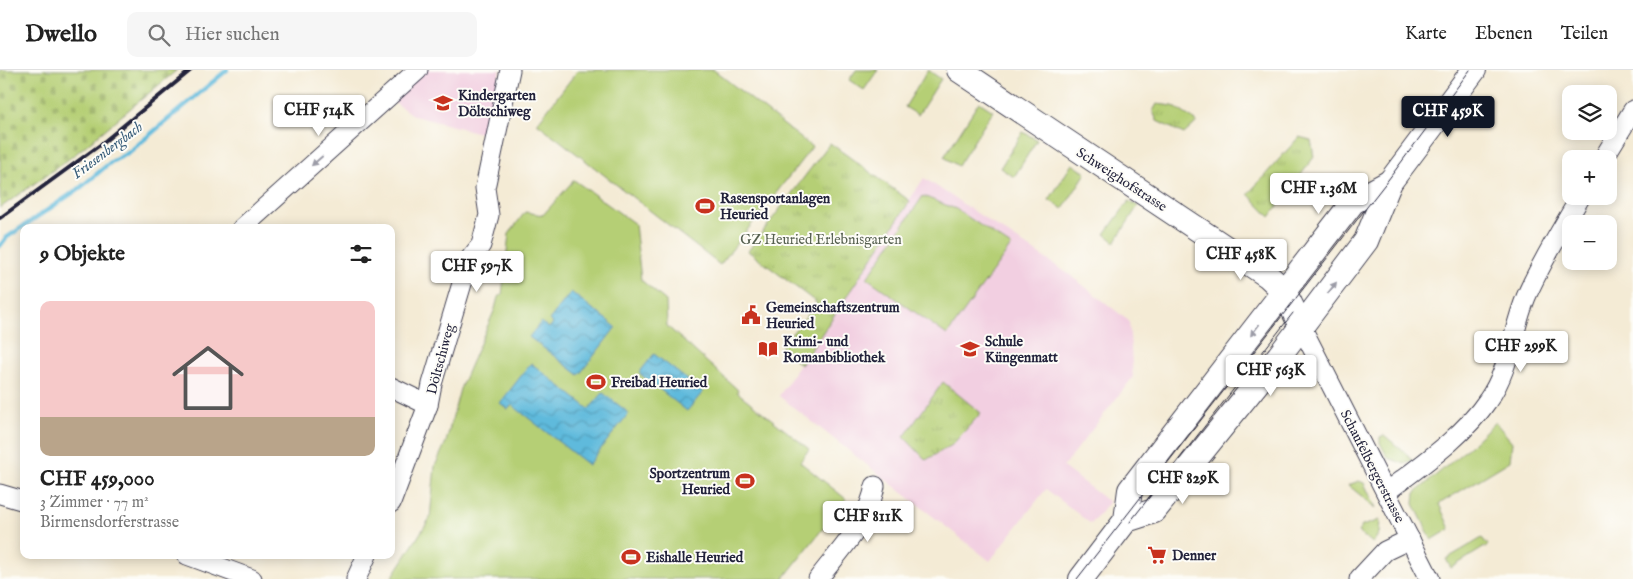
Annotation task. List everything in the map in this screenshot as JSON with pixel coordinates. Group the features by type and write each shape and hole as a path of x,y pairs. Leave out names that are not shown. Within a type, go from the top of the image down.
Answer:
{"main road":[{"name":"Schweighofstrasse","path":"959,70 1261,272 1284,291"},
{"path":"1126,520 1154,511 1301,326 1366,241 1390,182 1474,70"},
{"path":"1081,579 1126,520 1130,490 1353,202 1390,182"},
{"path":"1284,291 1301,326"}],"street":[{"path":"246,224 418,70"},
{"name":"Döltschiweg","path":"395,492 428,404 432,384 469,260 481,245 489,215 485,188 510,70"},
{"path":"1609,150 1633,110"},
{"path":"1386,492 1452,439 1488,401 1508,360 1526,298 1543,260 1576,205"},
{"name":"Schaufelbergerstrasse","path":"1301,326 1430,579"},
{"path":"395,390 428,404"},
{"path":"818,579 860,525 872,504 875,486"},
{"path":"0,494 20,500"},
{"path":"1359,579 1385,551 1410,538"},
{"path":"199,559 252,579"},
{"path":"356,579 365,559"}],"shaded area":[{"name":"Kindergarten Döltschiweg","path":"424,70 500,70 488,135 414,116 391,100"},
{"name":"Schule Küngenmatt","path":"924,178 1070,275 1129,321 1133,377 1063,467 1109,502 1091,524 1046,489 990,561 779,396"}],"green space":[{"path":"0,70 177,70 73,156 0,208"},
{"name":"Rasensportanlagen Heuried","path":"578,70 714,70 812,147 720,265 537,123"},
{"path":"856,70 878,70 864,90 849,80"},
{"path":"928,70 941,79 918,115 905,107"},
{"path":"979,102 993,111 958,166 944,157"},
{"path":"1157,104 1173,106 1196,121 1196,123 1184,134 1157,121 1153,111"},
{"path":"1023,132 1037,140 1014,177 1000,168"},
{"path":"1299,137 1311,140 1314,157 1270,217 1248,194"},
{"name":"GZ Heuried Erlebnisgarten","path":"830,143 910,201 801,365 780,348 817,303 748,251"},
{"path":"1072,164 1086,173 1063,209 1049,200"},
{"name":"Freibad Heuried","path":"574,180 635,224 641,280 666,301 667,326 738,390 737,392 809,449 800,462 846,499 838,508 843,513 836,521 831,518 783,579 391,579 430,518 435,466 446,442 460,389 495,309 498,297 502,295 509,234 525,212 543,215"},
{"path":"923,196 956,209 1011,246 947,335 867,278"},
{"path":"1129,201 1138,206 1115,242 1105,234"},
{"path":"943,382 981,413 952,445 926,460 904,437"},
{"path":"1495,422 1512,442 1510,461 1439,504 1450,529 1432,540 1414,504 1415,493"},
{"path":"1384,435 1412,460 1405,464 1388,458 1380,443 1380,437"},
{"path":"1359,481 1364,483 1376,508 1348,485"},
{"path":"1380,520 1379,533 1373,543 1358,532 1362,526"},
{"path":"1482,538 1488,545 1451,568 1446,559"}],"water":[{"path":"571,292 616,327 579,375 529,337 541,322 549,328 553,323 549,320"},
{"path":"654,354 703,392 687,411 639,373"},
{"path":"531,363 589,409 603,393 629,413 588,465 512,405 508,409 500,403"}],"waterway":[{"name":"Friesenbergbach","path":"27,224 80,188 111,162 128,153 227,70"},
{"name":"Friesenbergbach","path":"0,246 6,238 20,229"}],"tram line":[{"path":"1077,579 1388,180 1470,70"},
{"path":"1130,522 1293,313"}],"railway":[{"path":"0,218 100,145 191,70"}],"place":[{"name":"Kindergarten Döltschiweg","path":"443,103"},
{"name":"Rasensportanlagen Heuried","path":"705,206"},
{"name":"Gemeinschaftszentrum Heuried","path":"751,315"},
{"name":"Krimi- und Romanbibliothek","path":"768,349"},
{"name":"Schule Küngenmatt","path":"970,349"},
{"name":"Freibad Heuried","path":"596,382"},
{"name":"Sportzentrum Heuried","path":"745,481"},
{"name":"Denner","path":"1157,555"},
{"name":"Eishalle Heuried","path":"631,557"}]}
